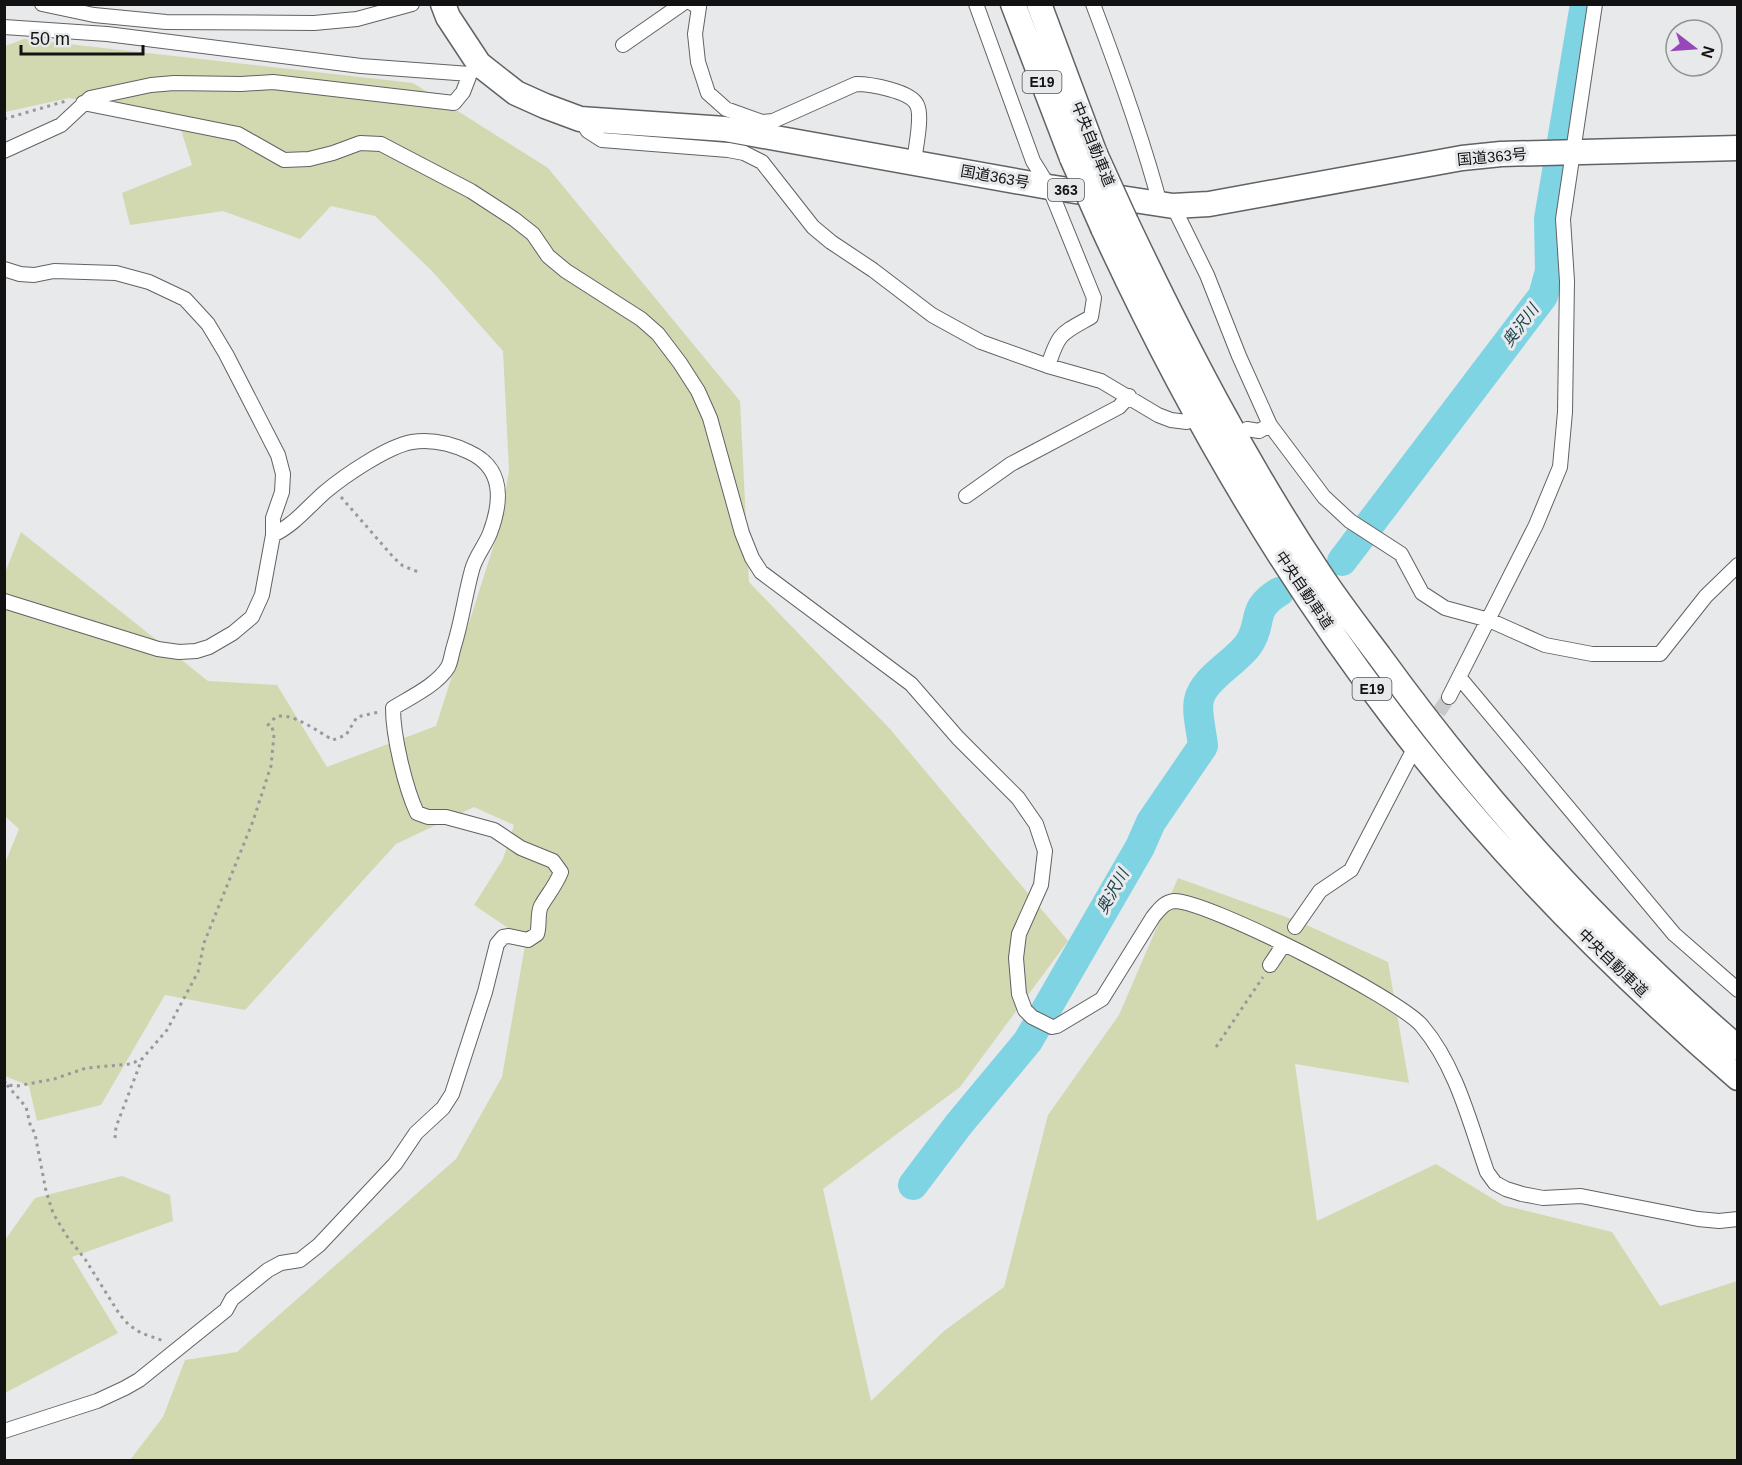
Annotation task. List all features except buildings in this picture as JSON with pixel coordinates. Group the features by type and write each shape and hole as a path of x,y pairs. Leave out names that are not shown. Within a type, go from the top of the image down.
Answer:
{"highway":[{"name":"国道363号","path":"443,4 474,69 516,93 580,118 725,129 760,128 914,163 1167,205 1209,204 1462,158 1501,154 1737,148"},
{"name":"中央自動車道","path":"1013,4 1084,156 1126,222 1187,345 1265,487 1320,574 1413,703 1472,777 1537,852 1702,1018 1737,1048"},
{"name":"中央自動車道","path":"1039,4 1103,228 1165,356 1240,488 1302,590 1393,718 1468,810 1561,912 1672,1021 1737,1078"}],"street":[{"path":"42,4 94,15 166,22 314,23 357,19 412,4"},
{"path":"623,45 682,4"},
{"path":"693,4 699,7 695,34 698,62 708,93 726,109 760,128 855,84 868,84 907,96 917,105 919,118 914,163"},
{"path":"976,4 1033,161 1050,187 1094,298 1091,317 1063,333 1056,341 1048,366"},
{"path":"1093,4 1167,205 1207,275 1239,356 1270,425 1324,497 1350,521 1401,554 1422,593 1445,608 1489,620 1545,645 1592,654 1660,654 1706,596 1737,565"},
{"path":"1449,697 1536,525 1560,467 1566,412 1567,280 1563,219 1595,4"},
{"path":"4,27 107,34 361,66 474,69 463,92 454,103 273,82 151,85 97,95 80,105 61,125 4,151"},
{"path":"80,105 238,134 284,159 309,159 360,143 381,144 471,190 514,219 533,234 548,256 566,271 641,319 658,334 698,391 710,418 742,533 752,558 762,572 911,684 958,738 1018,798 1036,824 1045,851 1041,885 1019,934 1016,958 1019,994 1032,1017 1052,1027 1058,1026 1102,999 1162,906 1172,901 1197,905 1284,944 1390,1000 1420,1023 1440,1053 1454,1082 1487,1172 1495,1183 1506,1189 1543,1197 1581,1196 1719,1221 1737,1219"},
{"path":"580,118 588,131 602,140 728,150 744,153 762,162 813,227 831,243 873,270 932,315 981,342 1048,366 1101,381 1158,415 1171,420 1187,422"},
{"path":"4,269 34,275 54,271 73,271 132,276 161,286 185,299 208,324 226,354 278,455 283,474 282,492 273,518 273,535 262,595 252,617 233,633 209,647 196,651 179,652 158,649 4,601"},
{"path":"966,496 1011,464 1119,407 1129,396"},
{"path":"1247,429 1259,431 1270,425"},
{"path":"4,1431 97,1401 139,1380 226,1310 232,1299 254,1280 281,1263 300,1260 319,1245 366,1198 396,1164 416,1133 442,1108 452,1094 485,992 497,944 503,937 528,940 537,934 540,908 557,884 561,872 553,861 521,848 494,830 446,817 428,817 417,813 410,799 393,723 393,708 438,679 448,667 459,630 472,567 489,535 496,515 498,483 486,463 476,455 454,446 429,440 408,443 377,456 333,487 287,529 273,535"},
{"path":"1459,677 1674,934 1737,990"},
{"path":"1295,927 1320,891 1352,870 1414,747"},
{"path":"1270,965 1284,944"}],"path":[{"path":"4,119 68,100 80,105"},
{"path":"333,487 394,558 403,566 421,573"},
{"path":"115,1138 116,1127 142,1059 168,1030 198,972 204,944 253,821 271,766 274,735 272,728 268,725 275,717 282,715 292,717 333,740 346,735 357,717 393,710"},
{"path":"1216,1047 1270,965"},
{"path":"6,1083 17,1086 54,1079 86,1068 131,1064 142,1059"},
{"path":"6,1083 26,1107 35,1134 53,1214 66,1235 85,1259 120,1315 129,1325 141,1333 179,1347"}],"green space":[{"path":"24,39 413,83 548,168 740,401 749,582 890,729 1068,941 960,1087 823,1189 871,1401 944,1331 1004,1287 1048,1115 1119,1015 1178,878 1300,922 1388,962 1409,1083 1295,1064 1317,1221 1436,1164 1503,1205 1612,1232 1660,1306 1737,1281 1737,1460 130,1460 163,1417 185,1360 237,1352 456,1159 502,1077 526,940 474,905 503,859 514,825 474,807 396,844 245,1010 165,995 101,1105 37,1121 29,1086 5,1076 5,863 19,829 5,816 5,573 21,532 208,681 277,685 327,767 436,726 499,529 509,471 503,351 432,271 375,216 331,206 300,239 223,211 130,225 122,193 192,165 177,117 69,98 5,112 5,46"},
{"path":"122,1176 170,1195 173,1221 72,1257 118,1333 5,1393 5,1240 35,1198"}],"waterway":[{"name":"奥沢川","path":"1342,561 1543,296 1550,271 1549,219 1585,4"},
{"name":"奥沢川","path":"913,1185 959,1124 1028,1041 1140,847 1151,822 1203,746 1198,710 1202,692 1213,678 1248,645 1253,637 1260,611 1279,592"}],"tunnel":[{"path":"1415,747 1449,697"}]}
